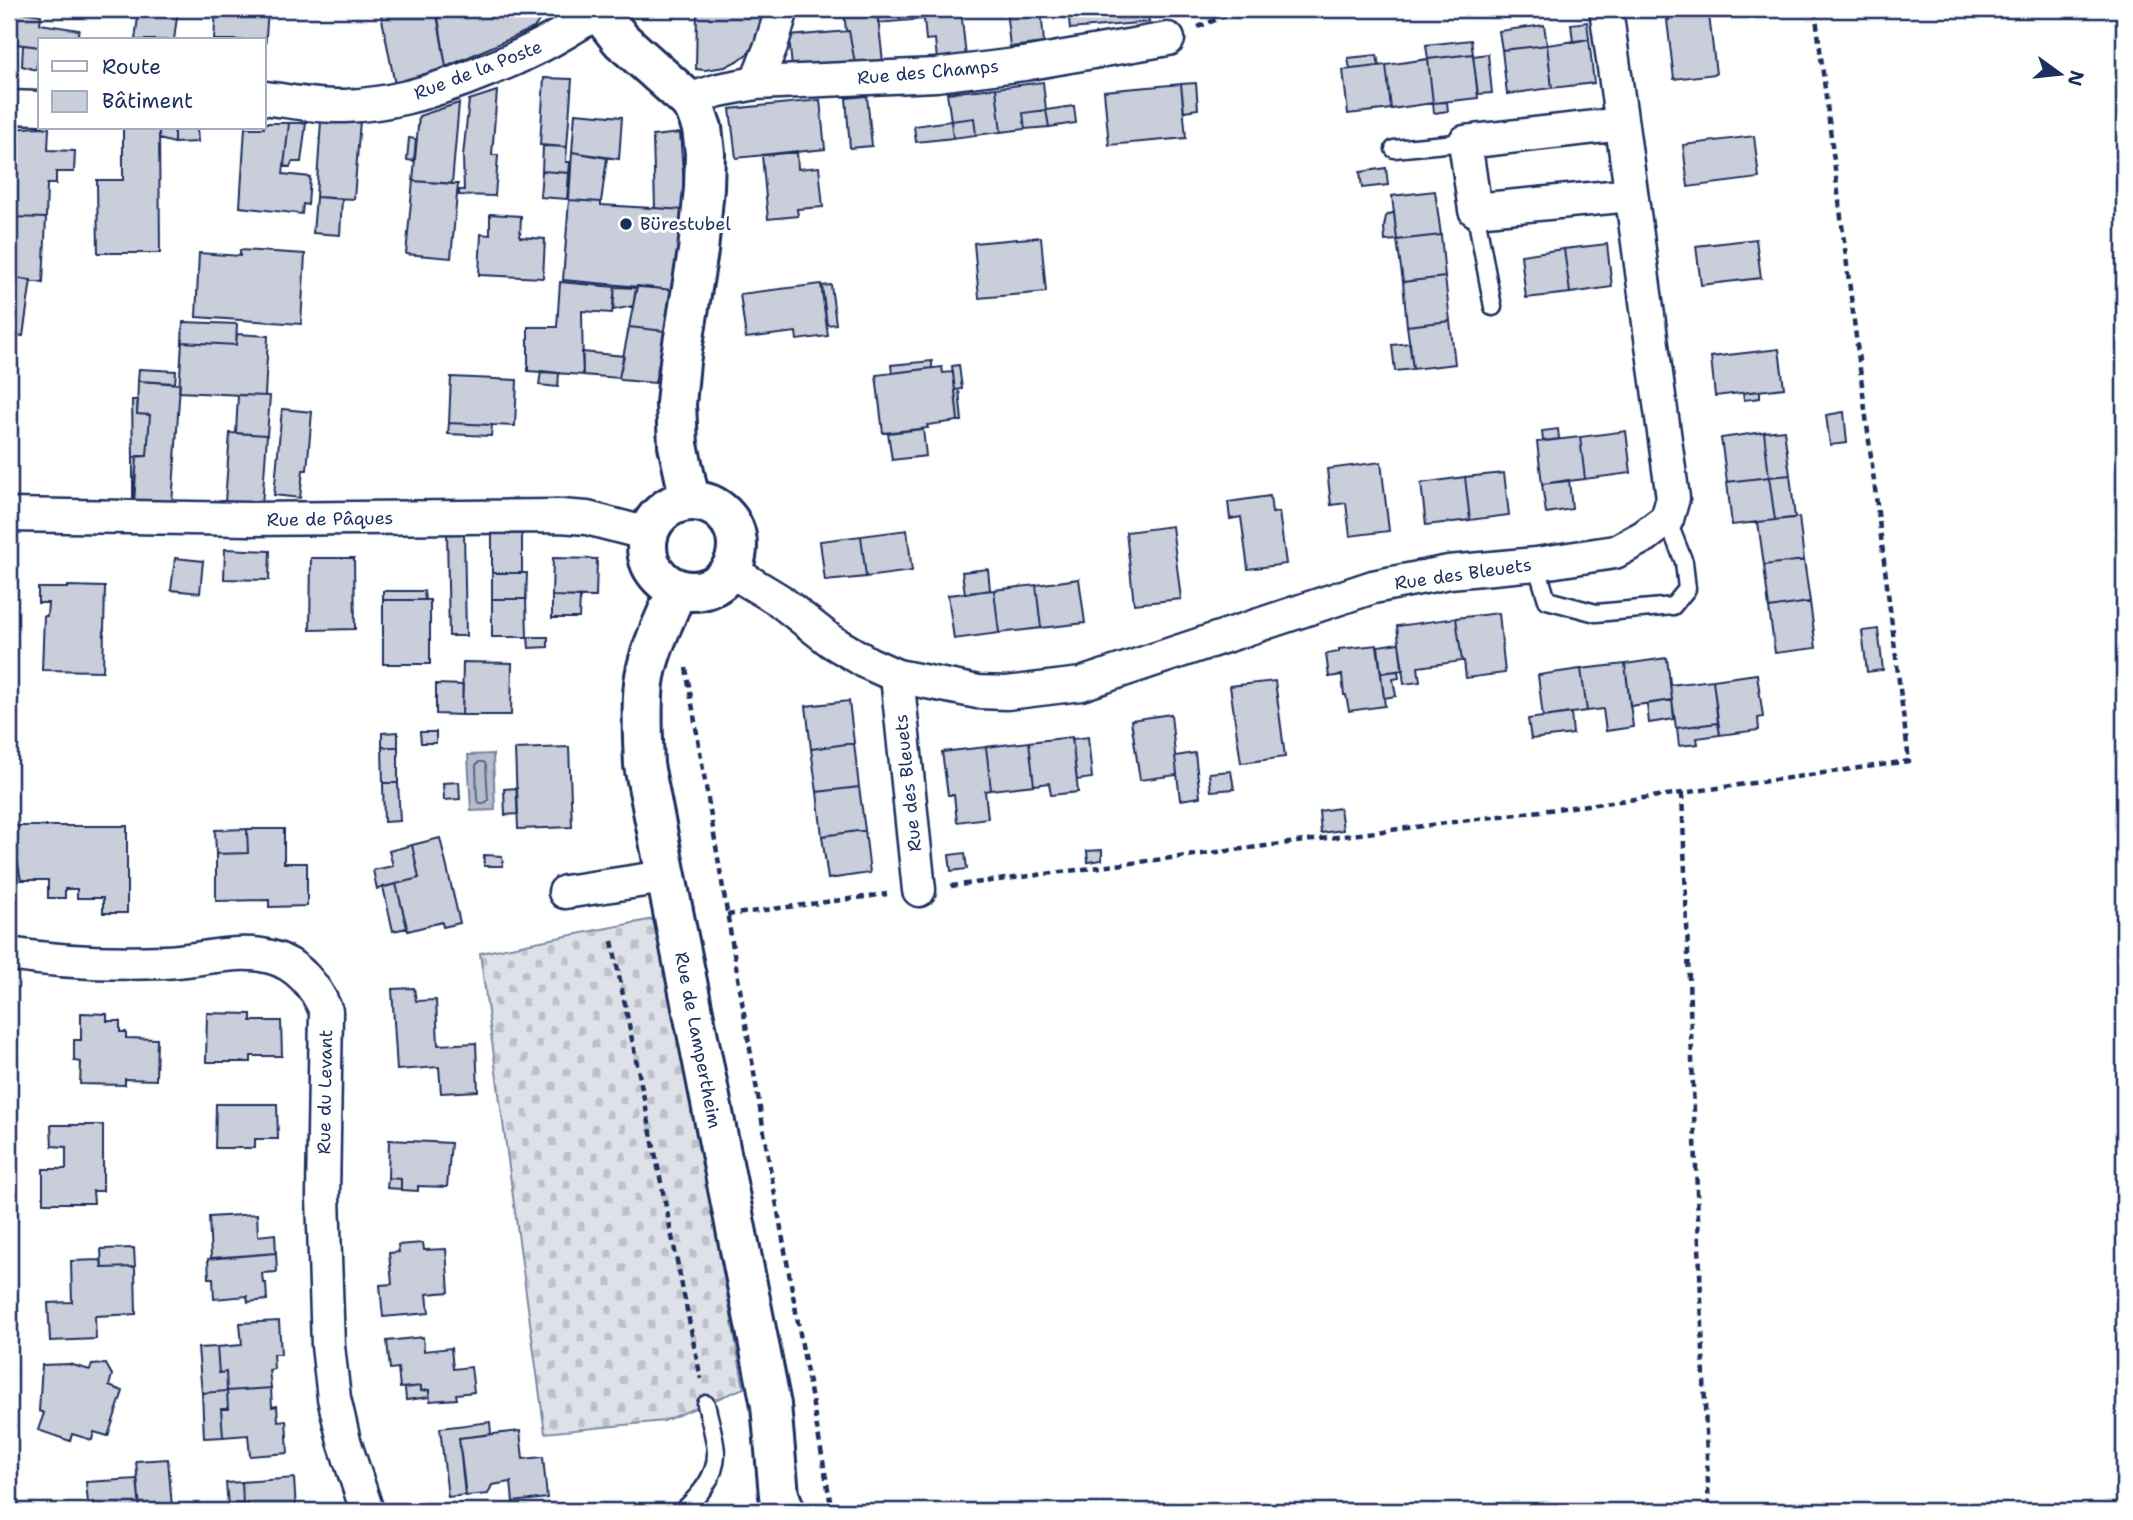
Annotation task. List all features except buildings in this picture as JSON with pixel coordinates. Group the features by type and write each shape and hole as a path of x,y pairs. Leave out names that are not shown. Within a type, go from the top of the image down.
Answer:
{"main road":[{"path":"598,10 621,40 688,100 695,109 702,128 705,153 704,188 698,251 680,362 677,404 678,445 690,500"},
{"path":"690,500 715,506 729,518 736,532 738,552 732,570 720,583 704,591 677,590 656,574 648,558 648,534 654,521 665,509 681,501 690,500"},
{"name":"Rue de Lampertheim","path":"677,590 654,645 644,681 644,765 771,1405 780,1506"}],"street":[{"path":"756,83 782,9"},
{"path":"1606,9 1673,498 1667,519"},
{"name":"Rue de la Poste","path":"266,98 343,106 419,96 510,62 561,37 598,10"},
{"name":"Rue des Champs","path":"688,100 719,90 756,83 936,75 1024,64 1168,39"},
{"path":"9,107 38,108"},
{"path":"1622,124 1465,142 1475,210 1631,195"},
{"name":"Rue de Pâques","path":"9,515 248,519 560,516 587,518 648,534"},
{"name":"Rue des Bleuets","path":"732,570 779,600 831,641 868,663 897,676 939,686 1007,693 1081,684 1373,587 1449,572 1536,564 1615,552 1645,537 1667,519"},
{"name":"Rue des Bleuets","path":"897,676 919,890"},
{"path":"565,892 666,877"},
{"name":"Rue du Levant","path":"9,954 90,961 165,962 248,954 273,957 306,977 319,994 326,1011 323,1197 328,1346 334,1398 344,1440 367,1511"}],"lane":[{"path":"1394,149 1465,142"},
{"path":"1475,210 1493,307"},
{"path":"1536,564 1547,600 1596,614 1673,606 1687,589 1684,562 1667,519"},
{"path":"682,1511 711,1477 714,1466 716,1454 706,1404"}],"path":[{"path":"1168,39 1242,9"},
{"path":"727,915 1682,793 1909,761 1815,9"},
{"path":"654,645 685,660 769,1162 832,1511"},
{"path":"1682,793 1709,1511"},
{"path":"612,941 706,1404"}],"green space":[{"path":"659,918 744,1388 664,1421 545,1433 480,953"}],"water":[{"path":"493,754 495,810 471,811 468,755"}],"place":[{"name":"Bürestubel","path":"626,224"}]}
